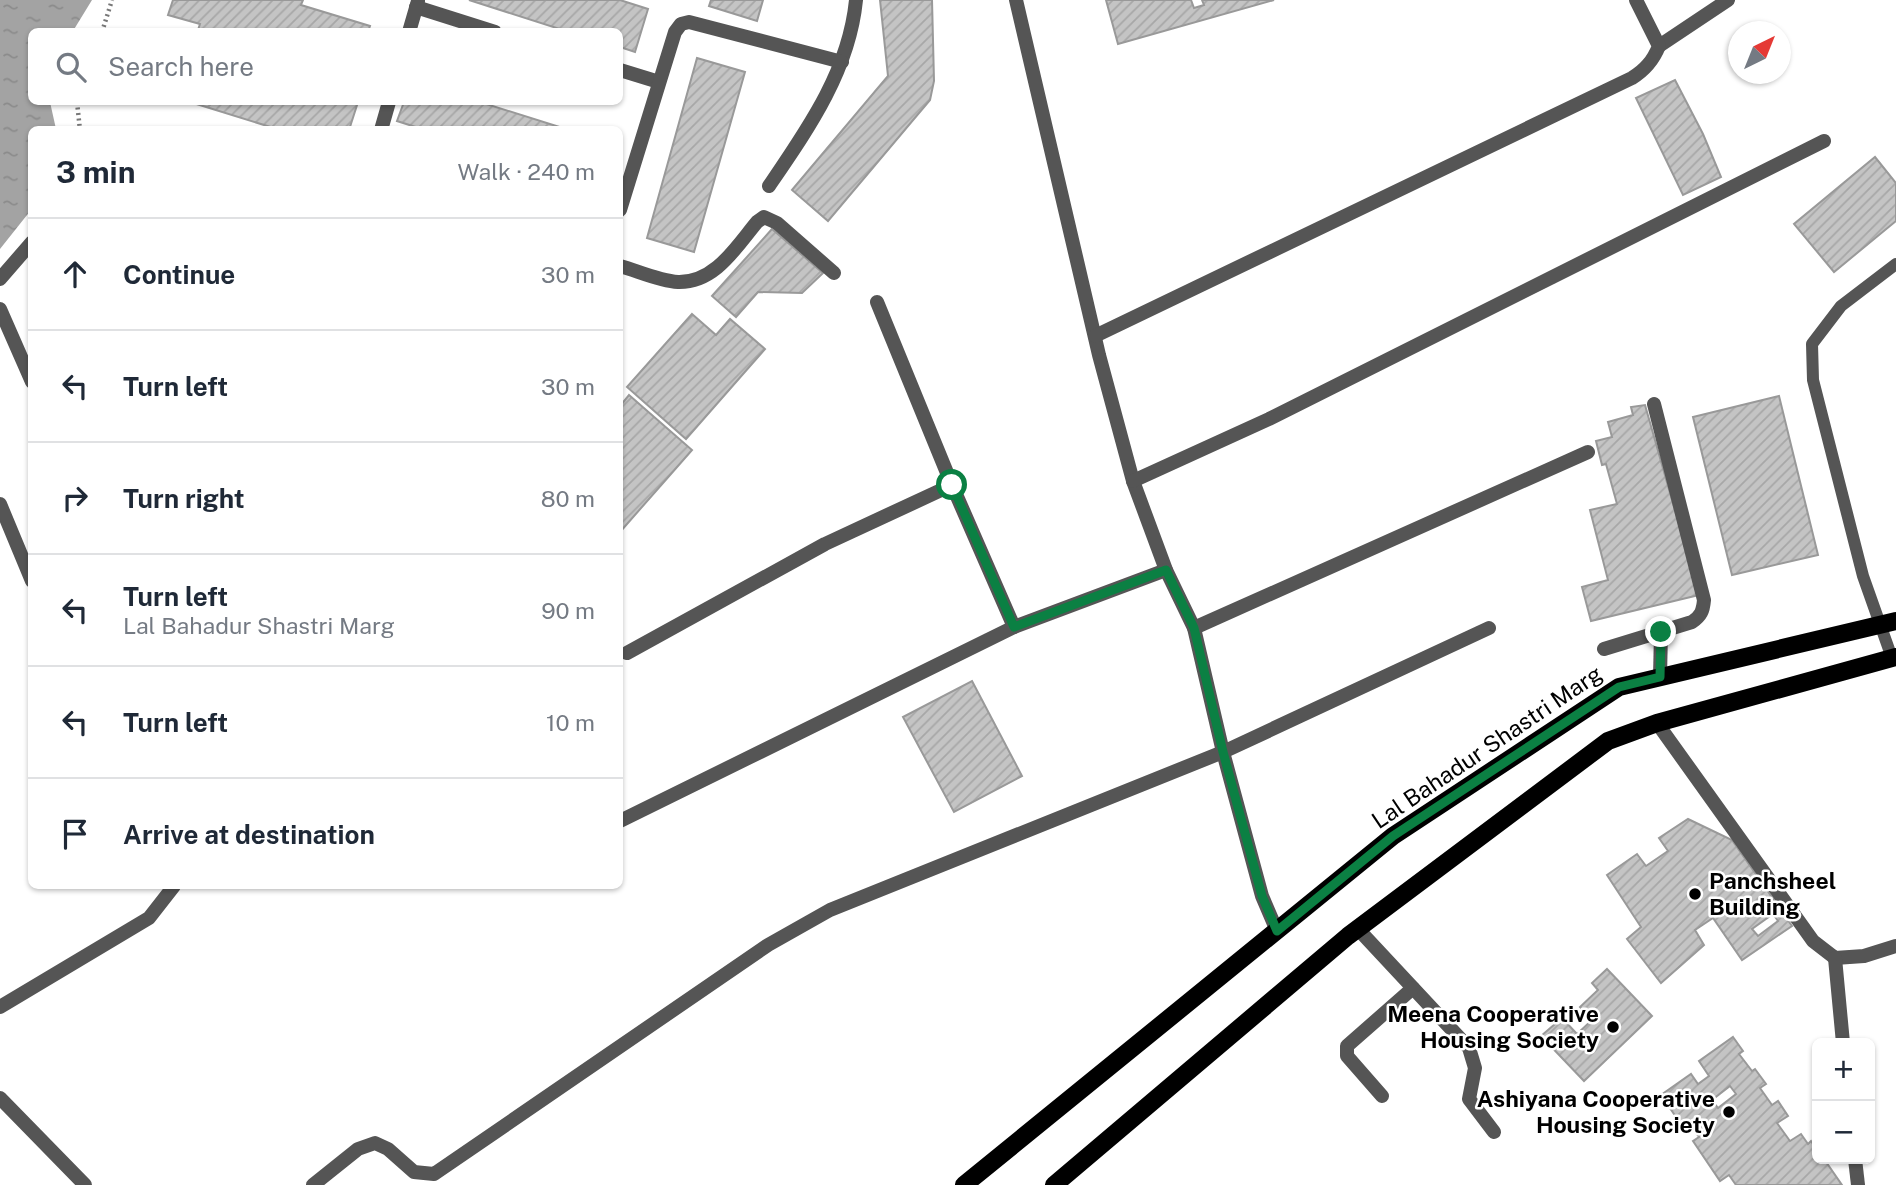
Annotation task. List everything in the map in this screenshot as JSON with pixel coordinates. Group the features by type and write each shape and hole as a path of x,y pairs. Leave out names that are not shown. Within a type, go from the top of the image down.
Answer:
{"main road":[{"name":"Lal Bahadur Shastri Marg","path":"964,1185 1393,836 1619,687 1888,622"},
{"path":"1054,1185 1358,929 1608,741 1657,723 1894,657"}],"street":[{"path":"769,186 813,122 842,62 856,0"},
{"path":"1016,0 1095,335 1133,481 1166,570 1194,628 1223,752 1262,896 1277,931"},
{"path":"1636,0 1659,46"},
{"path":"1095,335 1632,78 1642,72 1654,58 1659,46 1728,0"},
{"path":"410,28 418,4 484,28"},
{"path":"623,200 675,32 681,24 690,22 842,62"},
{"path":"623,71 659,82"},
{"path":"382,126 388,105"},
{"path":"1133,481 1269,419 1824,141"},
{"path":"623,267 677,282 698,279 713,272 764,217 777,223 834,272"},
{"path":"0,279 28,247"},
{"path":"877,302 1014,627"},
{"path":"0,309 28,373"},
{"path":"1604,649 1700,617 1704,600 1654,404"},
{"path":"1194,628 1588,452"},
{"path":"627,653 825,544 952,485"},
{"path":"0,503 28,571"},
{"path":"623,820 1014,627 1166,570"},
{"path":"313,1185 358,1149 374,1143 388,1149 414,1172 434,1174 768,944 830,910 1223,752 1489,628"},
{"path":"1660,677 1661,632"},
{"path":"1657,723 1813,941 1835,958 1864,956 1896,946"},
{"path":"155,889 160,901"},
{"path":"0,1007 149,918 171,889"},
{"path":"1358,929 1469,1048 1475,1068 1469,1099 1494,1132"},
{"path":"1835,958 1843,1038"},
{"path":"1382,1096 1347,1056 1347,1046 1413,988"},
{"path":"0,1098 85,1185"},
{"path":"1856,1164 1858,1185"}],"lane":[{"path":"1894,657 1888,622 1863,576 1813,380 1812,344 1841,306 1896,264"}],"path":[{"path":"103,28 112,0"},
{"path":"78,105 80,126"}],"water":[{"path":"0,0 92,0 75,28 28,28 28,105 51,105 55,126 28,126 28,214 0,249"}],"building":[{"path":"173,0 303,0 301,5 370,26 199,28 200,24 168,15"},
{"path":"469,0 620,0 648,9 635,52 623,48 623,28 556,28"},
{"path":"711,0 763,0 757,21 709,6"},
{"path":"880,0 932,0 934,81 930,100 828,221 792,190 888,76"},
{"path":"1106,0 1191,0 1194,8 1204,5 1202,0 1274,0 1118,44"},
{"path":"697,58 745,72 694,252 647,238"},
{"path":"1675,80 1703,134 1721,177 1683,195 1636,98"},
{"path":"200,105 357,105 350,126 267,126"},
{"path":"403,105 490,105 556,126 413,126 397,121"},
{"path":"1875,157 1896,183 1896,221 1834,272 1794,224"},
{"path":"772,229 823,273 802,293 758,292 736,317 712,296"},
{"path":"692,314 716,335 730,319 765,349 686,439 627,387"},
{"path":"629,395 692,450 623,529 623,402"},
{"path":"1779,396 1818,555 1732,575 1693,417"},
{"path":"1645,405 1699,595 1591,621 1582,587 1608,580 1590,510 1617,504 1606,464 1602,465 1596,441 1612,437 1608,422 1633,415 1631,407"},
{"path":"972,681 1022,776 954,812 903,717"},
{"name":"Panchsheel Building","path":"1688,819 1732,840 1792,926 1742,960 1713,918 1695,930 1704,945 1661,983 1627,939 1641,927 1607,875 1637,854 1646,866 1668,851 1659,838","holes":["1773,914 1778,921 1758,936 1752,929"]},
{"name":"Meena Cooperative Housing Society","path":"1607,969 1652,1016 1584,1081 1541,1036 1562,1018 1577,1034 1592,1020 1580,1007 1598,990 1592,983"},
{"name":"Ashiyana Cooperative Housing Society","path":"1733,1037 1743,1051 1739,1054 1766,1084 1760,1088 1772,1105 1778,1101 1788,1116 1777,1123 1790,1141 1801,1134 1808,1144 1811,1141 1812,1164 1827,1164 1842,1185 1736,1185 1729,1175 1720,1181 1693,1141 1699,1137 1693,1129 1687,1133 1661,1095 1691,1074 1698,1084 1709,1076 1699,1061","holes":["1730,1086 1736,1094 1718,1108 1712,1100"]}],"place":[{"name":"Panchsheel Building","path":"1695,894"},
{"name":"Meena Cooperative Housing Society","path":"1613,1027"},
{"name":"Ashiyana Cooperative Housing Society","path":"1729,1112"}],"route":[{"path":"952,485 1014,627 1166,570 1194,628 1223,752 1262,896 1277,931 1393,836 1619,687 1660,677 1661,632"}]}
